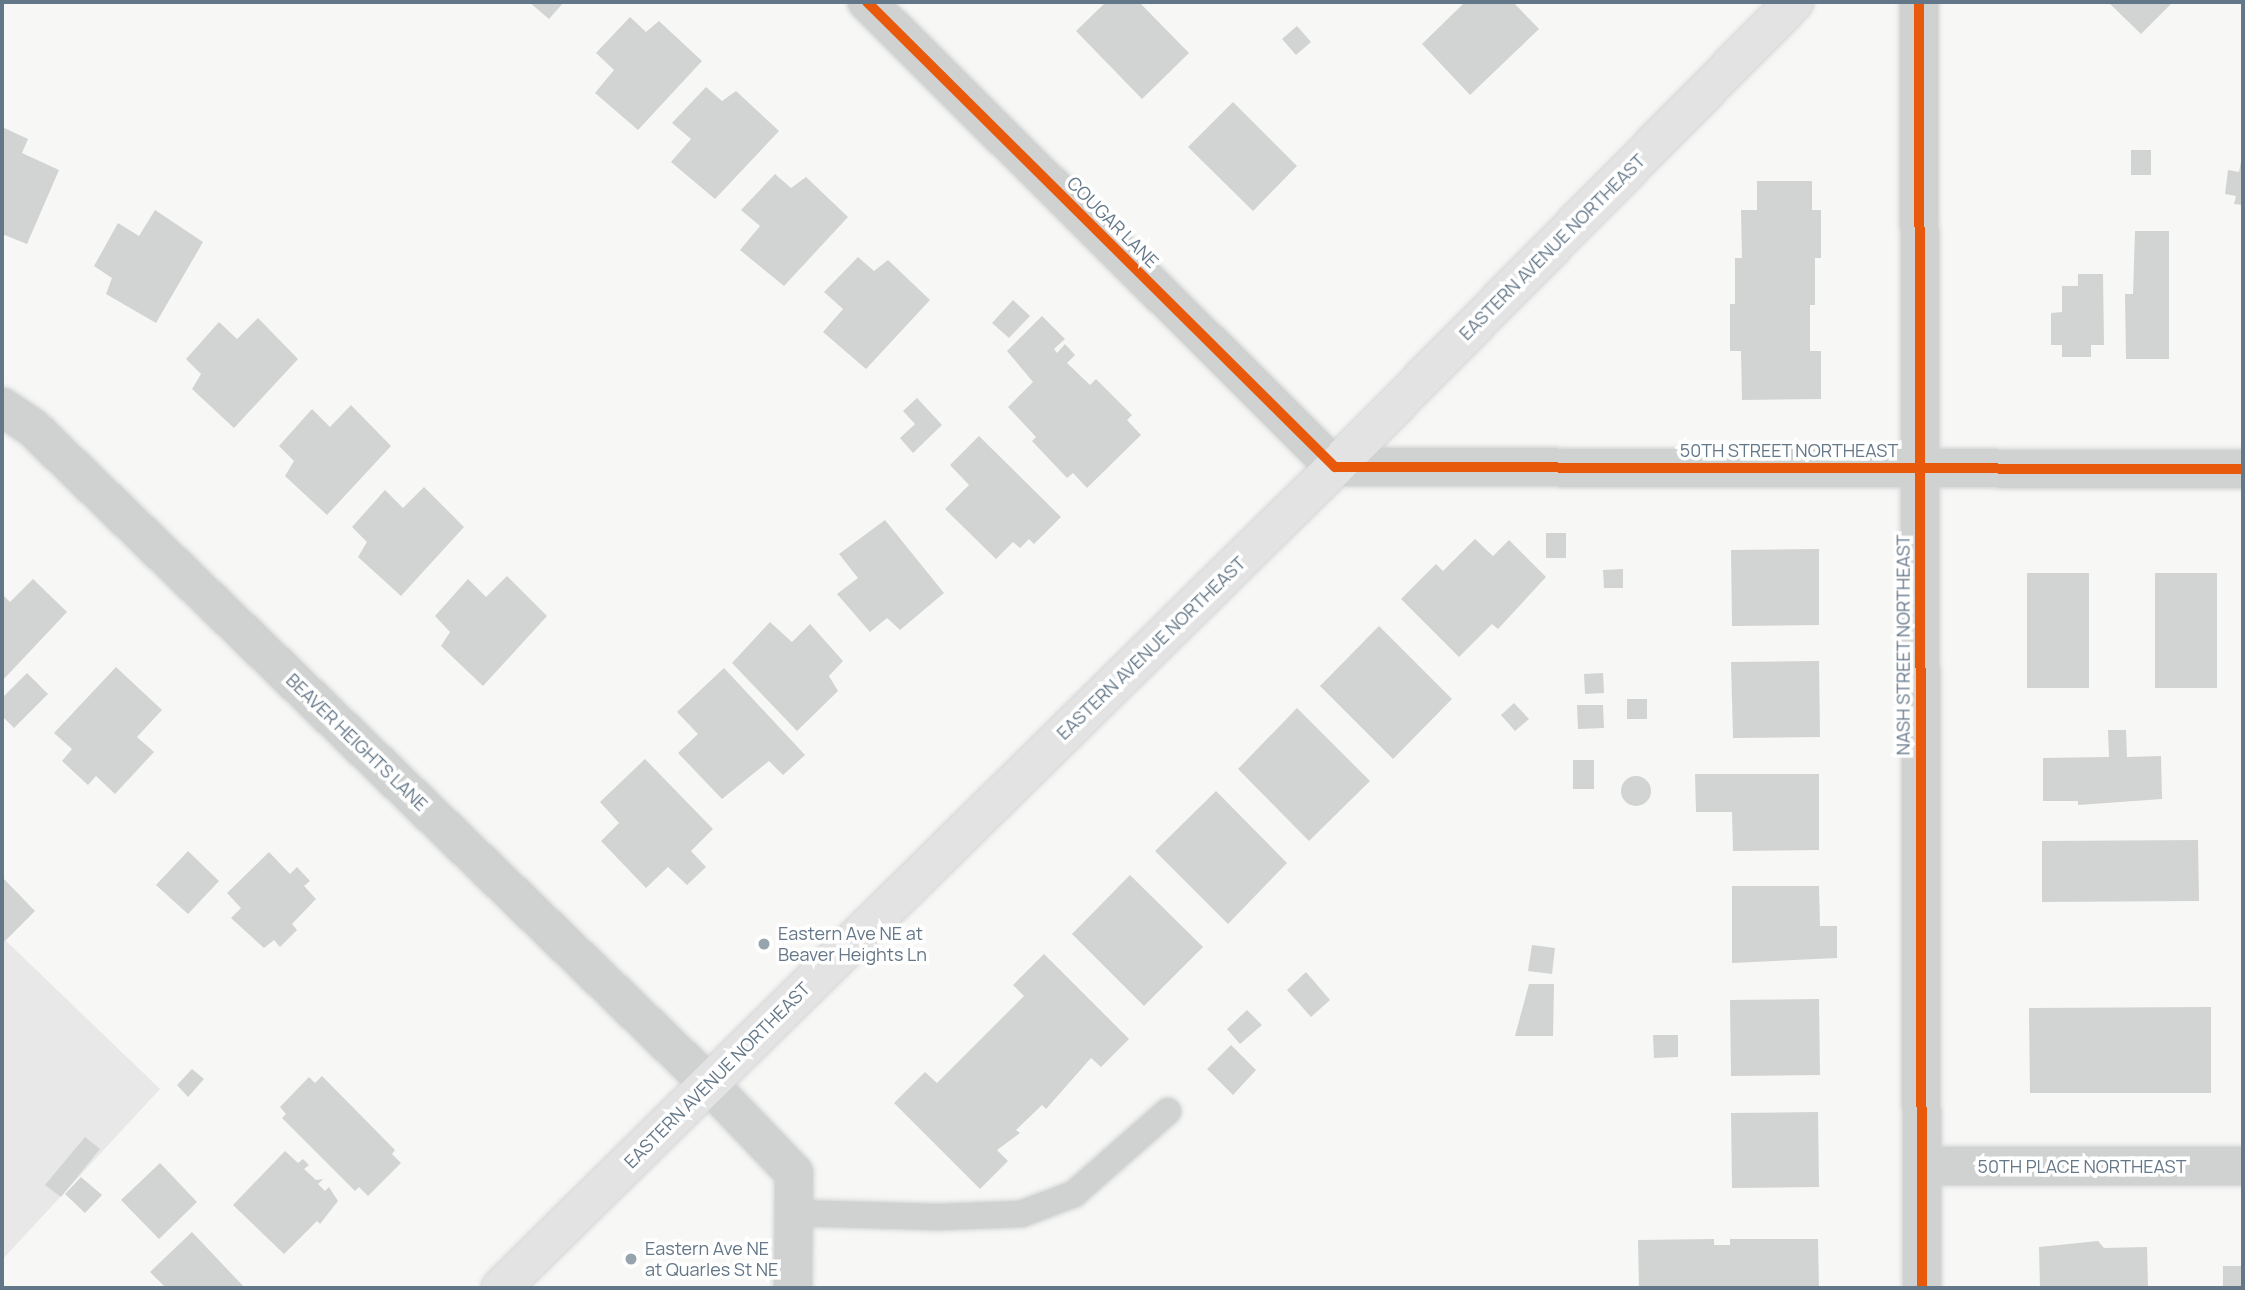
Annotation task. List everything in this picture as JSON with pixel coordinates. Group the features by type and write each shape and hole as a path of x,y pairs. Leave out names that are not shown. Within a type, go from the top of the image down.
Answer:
{"main road":[{"name":"EASTERN AVENUE NORTHEAST","path":"501,1288 1335,467 1794,2"}],"street":[{"name":"COUGAR LANE","path":"867,2 1335,467"},
{"name":"NASH STREET NORTHEAST","path":"1919,2 1922,1288"},
{"name":"BEAVER HEIGHTS LANE","path":"2,407 32,427 708,1083 794,1173 793,1288"},
{"name":"50TH STREET NORTHEAST","path":"1335,467 2243,468"},
{"name":"50TH PLACE NORTHEAST","path":"1922,1166 2243,1166"}],"lane":[{"path":"794,1213 938,1217 1021,1214 1074,1194 1168,1111"}],"shaded area":[{"path":"2,937 160,1089 2,1260"}],"building":[{"path":"529,2 564,2 549,19"},
{"path":"1106,2 1139,2 1189,53 1142,99 1076,31"},
{"path":"1465,2 1513,2 1539,29 1470,95 1422,44"},
{"path":"2108,2 2173,2 2141,34"},
{"path":"630,17 646,32 659,21 702,61 638,130 595,93 614,70 596,53"},
{"path":"1297,26 1311,42 1296,55 1282,39"},
{"path":"706,87 722,101 736,91 779,131 715,199 671,162 691,139 672,123"},
{"path":"1233,102 1297,166 1253,211 1188,147"},
{"path":"2,127 28,139 22,153 59,170 27,244 2,234"},
{"path":"2131,150 2151,150 2151,175 2131,175"},
{"path":"2242,156 2243,205 2234,204 2236,196 2225,194 2228,170 2239,172"},
{"path":"775,174 791,188 806,177 848,217 784,286 740,250 760,226 741,210"},
{"path":"1757,181 1812,181 1812,210 1821,210 1821,258 1815,258 1815,305 1810,305 1810,351 1821,351 1821,399 1742,400 1741,351 1730,351 1730,304 1735,304 1735,258 1742,258 1741,210 1757,210"},
{"path":"155,210 203,242 156,323 106,294 112,278 94,266 118,223 139,236"},
{"path":"2135,231 2169,231 2169,359 2126,359 2125,294 2133,294"},
{"path":"858,257 874,271 888,260 930,300 866,369 823,332 843,309 824,292"},
{"path":"2078,274 2103,274 2104,345 2091,345 2091,357 2062,357 2062,345 2051,345 2051,313 2062,312 2062,286 2078,286"},
{"path":"1013,300 1030,316 1009,338 992,323"},
{"path":"1042,316 1065,339 1054,349 1057,353 1065,344 1075,355 1067,363 1090,385 1096,379 1132,415 1127,420 1141,435 1087,488 1073,473 1067,478 1032,441 1036,437 1008,407 1033,382 1007,351"},
{"path":"258,318 298,359 234,428 192,389 201,374 186,359 219,322 237,339"},
{"path":"917,398 942,425 913,453 900,438 915,424 903,411"},
{"path":"351,405 391,446 327,515 285,476 294,461 279,446 312,409 330,427"},
{"path":"979,436 1061,517 1034,544 1029,539 1020,548 1013,542 996,559 945,509 969,485 950,465"},
{"path":"424,487 464,527 401,596 358,557 367,542 352,527 385,490 403,508"},
{"path":"885,520 944,593 900,630 887,618 870,632 837,594 858,578 839,554"},
{"path":"1546,533 1566,533 1566,558 1546,558"},
{"path":"1475,539 1493,556 1509,540 1546,577 1498,629 1492,624 1459,657 1401,599 1436,564 1443,571"},
{"path":"1819,549 1819,625 1732,626 1731,550"},
{"path":"1623,569 1623,588 1604,588 1603,570"},
{"path":"2027,573 2089,573 2089,688 2027,688"},
{"path":"2155,573 2217,573 2217,688 2155,688"},
{"path":"507,576 547,616 483,686 441,646 450,632 435,616 468,579 486,597"},
{"path":"33,579 67,612 2,681 2,594 10,602"},
{"path":"770,622 792,642 810,624 843,661 829,676 838,691 797,731 732,663"},
{"path":"1379,626 1452,699 1393,759 1320,686"},
{"path":"1819,661 1820,737 1733,738 1731,662"},
{"path":"116,667 162,710 137,737 154,752 115,794 96,776 88,785 62,761 72,749 54,733"},
{"path":"724,668 805,755 783,775 769,761 722,799 678,753 698,734 677,712"},
{"path":"27,673 48,694 14,728 2,716 2,698"},
{"path":"1603,673 1604,693 1585,694 1584,674"},
{"path":"1627,699 1647,699 1647,719 1627,719"},
{"path":"1514,703 1529,719 1515,731 1501,715"},
{"path":"1577,705 1603,705 1604,728 1578,729"},
{"path":"1297,708 1370,781 1309,841 1238,769"},
{"path":"2108,730 2126,730 2127,757 2161,756 2162,799 2078,805 2078,801 2043,801 2043,758 2109,757"},
{"path":"645,759 713,829 691,851 706,867 687,885 668,867 646,888 601,841 619,823 600,802"},
{"path":"1573,760 1594,760 1594,789 1573,789"},
{"path":"1695,774 1819,774 1819,850 1733,851 1732,812 1696,812"},
{"path":"1636,776 1642,777 1650,785 1650,797 1642,805 1636,806 1630,805 1622,797 1621,791 1622,785 1630,777"},
{"path":"1216,791 1287,863 1228,924 1155,851"},
{"path":"2198,840 2199,901 2042,902 2042,841"},
{"path":"188,851 219,881 188,914 156,885"},
{"path":"269,852 290,874 297,867 310,881 304,886 316,899 292,924 297,930 280,947 274,940 264,948 231,918 241,908 227,893"},
{"path":"1130,875 1203,947 1144,1006 1072,934"},
{"path":"2,877 35,911 2,944"},
{"path":"1732,886 1819,886 1820,926 1837,926 1837,958 1732,963"},
{"path":"1532,945 1555,948 1552,974 1528,971"},
{"path":"1044,954 1129,1039 1101,1067 1091,1058 1046,1109 1042,1105 1016,1130 1020,1133 997,1150 1008,1161 980,1189 894,1103 925,1072 937,1083 1024,996 1013,985"},
{"path":"1306,972 1330,1000 1311,1017 1287,990"},
{"path":"1529,984 1554,984 1553,1036 1515,1036"},
{"path":"1819,999 1820,1075 1731,1076 1730,1000"},
{"path":"2211,1007 2211,1093 2030,1093 2029,1008"},
{"path":"1247,1010 1262,1025 1240,1044 1227,1029"},
{"path":"1653,1035 1678,1035 1678,1057 1654,1058"},
{"path":"1231,1045 1256,1070 1233,1095 1207,1069"},
{"path":"192,1069 204,1079 188,1097 177,1085"},
{"path":"322,1076 395,1150 392,1154 401,1163 368,1196 359,1187 355,1191 282,1118 286,1114 280,1107 309,1077 315,1083"},
{"path":"1818,1112 1819,1187 1732,1188 1731,1113"},
{"path":"85,1137 100,1149 61,1197 45,1185"},
{"path":"285,1151 298,1163 303,1159 309,1165 304,1169 316,1180 323,1179 318,1184 325,1191 329,1187 338,1201 320,1224 317,1221 284,1254 233,1205"},
{"path":"160,1163 197,1202 159,1239 121,1200"},
{"path":"81,1177 102,1195 85,1213 65,1194"},
{"path":"192,1232 245,1288 166,1288 150,1272"},
{"path":"1714,1239 1714,1245 1730,1245 1730,1239 1818,1239 1819,1288 1639,1288 1638,1240"},
{"path":"2098,1241 2104,1248 2147,1247 2148,1288 2040,1288 2039,1247"},
{"path":"2223,1266 2243,1266 2243,1288 2223,1288"}],"cycle path":[{"path":"867,2 1335,467 2243,469"},
{"path":"1919,2 1922,1288"}],"place":[{"name":"Eastern Ave NE at Beaver Heights Ln","path":"764,944"},
{"name":"Eastern Ave NE at Quarles St NE","path":"631,1259"}]}
